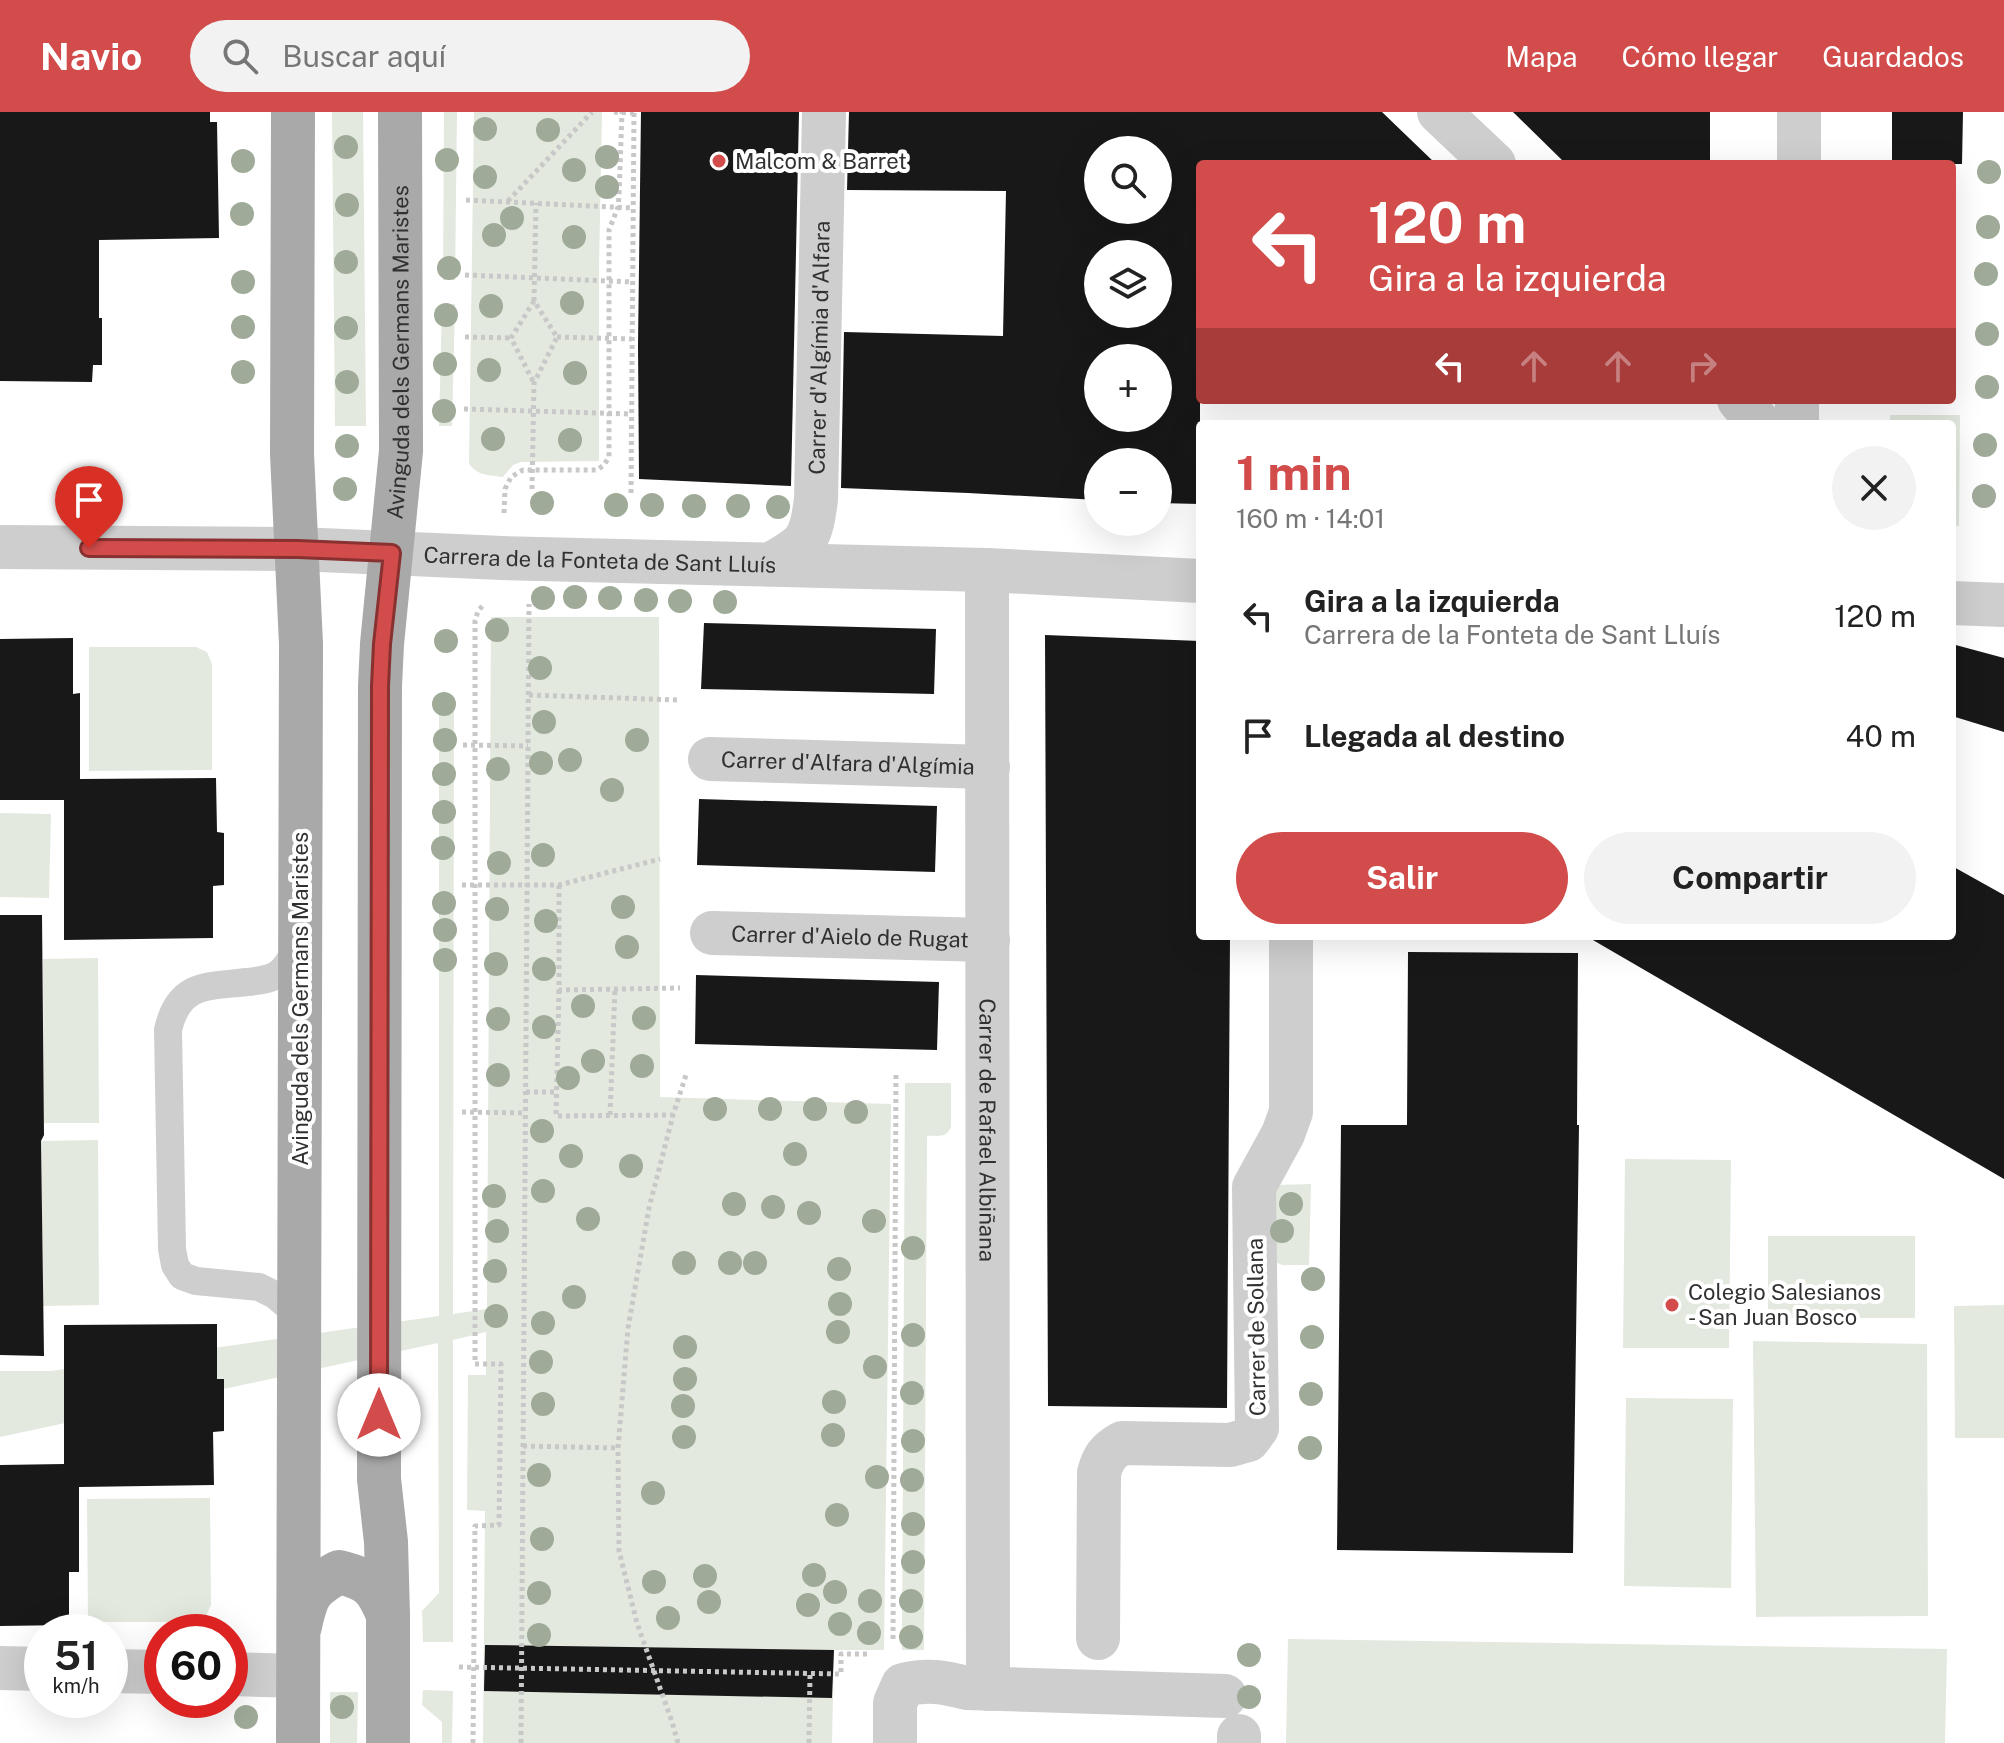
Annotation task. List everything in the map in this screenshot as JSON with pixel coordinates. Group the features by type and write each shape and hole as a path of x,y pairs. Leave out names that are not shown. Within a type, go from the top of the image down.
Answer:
{"main road":[{"name":"Avinguda dels Germans Maristes","path":"293,112 292,454 301,644 298,1743"},
{"name":"Avinguda dels Germans Maristes","path":"388,1743 386,1542 379,1479 380,686 401,451 400,112"},
{"path":"298,1632 305,1602 318,1584 339,1572 362,1578 379,1594 388,1615"}],"street":[{"name":"Carrer d'Algímia d'Alfara","path":"771,564 799,548 813,527 824,112"},
{"path":"1439,112 1490,160"},
{"path":"1799,112 1799,160"},
{"path":"1742,404 1756,420"},
{"name":"Carrera de la Fonteta de Sant Lluís","path":"0,547 298,549 502,558 987,570 1196,581"},
{"name":"Carrer de Rafael Albiñana","path":"987,570 988,1689"},
{"path":"1956,603 2004,605"},
{"name":"Carrer d'Alfara d'Algímia","path":"710,759 988,767"},
{"name":"Carrer d'Aielo de Rugat","path":"712,933 988,940"},
{"name":"Carrer de Sollana","path":"1098,1638 1099,1473 1102,1460 1110,1449 1122,1443 1230,1445 1248,1440 1257,1428 1254,1187 1283,1134 1291,1112 1291,940"},
{"path":"892,1665 918,1681 940,1681 967,1688 1234,1725"},
{"path":"892,1665 895,1743"},
{"path":"0,1668 24,1669"},
{"path":"248,1675 298,1676"}],"lane":[{"path":"298,1332 289,1307 275,1295 259,1287 196,1281 182,1276 175,1265 172,1249 168,1030 171,1016 191,991 207,985 264,980 279,973 301,942"}],"path":[{"path":"507,202 592,112"},
{"path":"614,112 634,112 631,493"},
{"path":"504,518 505,489 511,477 523,470 597,470 609,457 609,230 618,207 622,112"},
{"path":"466,200 633,208"},
{"path":"511,338 534,301 536,203"},
{"path":"465,275 633,282"},
{"path":"534,301 557,337"},
{"path":"465,337 511,338"},
{"path":"557,337 632,339"},
{"path":"532,489 534,383 557,337"},
{"path":"511,338 534,383"},
{"path":"464,409 632,414"},
{"path":"473,1743 475,1526 499,1525 501,1364 475,1364 475,621 478,611 491,596"},
{"path":"521,1743 529,604"},
{"path":"529,695 678,700"},
{"path":"463,745 528,746"},
{"path":"462,885 559,885 660,859"},
{"path":"559,885 556,1116 673,1115"},
{"path":"610,1115 615,988"},
{"path":"559,990 680,988"},
{"path":"678,1743 637,1623 619,1551 618,1448 628,1328 649,1208 687,1072"},
{"path":"459,1667 841,1674 841,1654 892,1665 896,1073"},
{"path":"525,1092 557,1092"},
{"path":"462,1112 526,1113"},
{"path":"523,1446 618,1448"},
{"path":"809,1743 810,1674"}],"shaded area":[{"path":"332,112 363,112 366,426 335,426"},
{"path":"444,112 457,112 455,280 443,280"},
{"path":"474,112 602,112 599,461 521,462 513,465 503,477 480,473 469,464"},
{"path":"442,304 455,304 452,426 439,426"},
{"path":"1890,415 1960,415 1959,526 1956,526 1956,420 1890,420"},
{"path":"491,617 659,617 660,1097 891,1104 884,1650 834,1650 832,1743 483,1743 485,1511 467,1510 468,1375 486,1375 486,1332 453,1340 453,1642 423,1642 422,1611 439,1593 438,1343 0,1437 0,1371 51,1371 439,1316 439,697 454,698 453,1314 487,1309"},
{"path":"89,647 196,647 207,652 212,664 212,770 89,771"},
{"path":"0,813 51,814 49,898 0,897"},
{"path":"98,958 99,1123 44,1123 43,959"},
{"path":"905,1083 951,1083 951,1127 944,1135 927,1136 924,1650 902,1650"},
{"path":"98,1140 99,1305 43,1306 41,1141"},
{"path":"1625,1159 1731,1160 1729,1348 1623,1348"},
{"path":"1311,1184 1309,1265 1282,1265 1273,1261 1271,1188"},
{"path":"1768,1236 1915,1236 1915,1318 1768,1318"},
{"path":"2004,1305 2004,1438 1955,1438 1954,1306"},
{"path":"1753,1341 1927,1344 1928,1616 1756,1617"},
{"path":"1626,1398 1733,1399 1731,1588 1624,1586"},
{"path":"210,1498 211,1605 207,1614 144,1614 144,1622 128,1622 128,1614 88,1614 87,1499"},
{"path":"1288,1639 1947,1649 1945,1743 1286,1743"},
{"path":"423,1690 453,1691 452,1743 442,1743 442,1722 422,1705"},
{"path":"330,1692 358,1692 357,1743 330,1743"}],"building":[{"path":"0,112 210,112 210,122 217,122 219,238 99,240 102,365 93,365 92,382 0,381"},
{"path":"641,112 799,112 791,486 639,479"},
{"path":"849,112 1382,112 1432,160 1196,160 1196,404 1200,404 1200,420 1196,420 1196,504 1172,503 1172,448 1084,448 1084,499 841,488 844,332 1003,336 1006,191 847,190"},
{"path":"1513,112 1710,112 1710,160 1562,160"},
{"path":"1892,112 1963,112 1962,164 1956,164 1956,160 1892,160"},
{"path":"704,623 936,629 934,694 701,689"},
{"path":"1045,635 1196,641 1196,940 1230,940 1227,1408 1048,1406"},
{"path":"73,638 73,694 80,693 80,779 216,778 217,832 224,833 224,885 213,886 213,938 64,940 64,800 0,800 0,639"},
{"path":"1956,645 2004,658 2004,732 1956,717"},
{"path":"699,799 937,806 935,872 697,865"},
{"path":"1956,868 2004,895 2004,1179 1593,940 1956,940"},
{"path":"0,915 42,915 44,1356 0,1355"},
{"path":"1408,952 1578,953 1579,1125 1573,1553 1337,1550 1341,1125 1407,1125"},
{"path":"696,975 939,982 937,1050 695,1044"},
{"path":"217,1324 217,1379 224,1379 224,1431 213,1432 214,1485 79,1487 79,1572 69,1572 69,1614 24,1614 24,1626 0,1626 0,1465 64,1464 64,1325"},
{"path":"485,1645 834,1650 832,1698 484,1691"}],"place":[{"name":"Malcom & Barret","path":"719,161"},
{"name":"Colegio Salesianos - San Juan Bosco","path":"1672,1305"}],"route":[{"path":"89,548 298,549 392,553 380,686 379,1415"}]}
